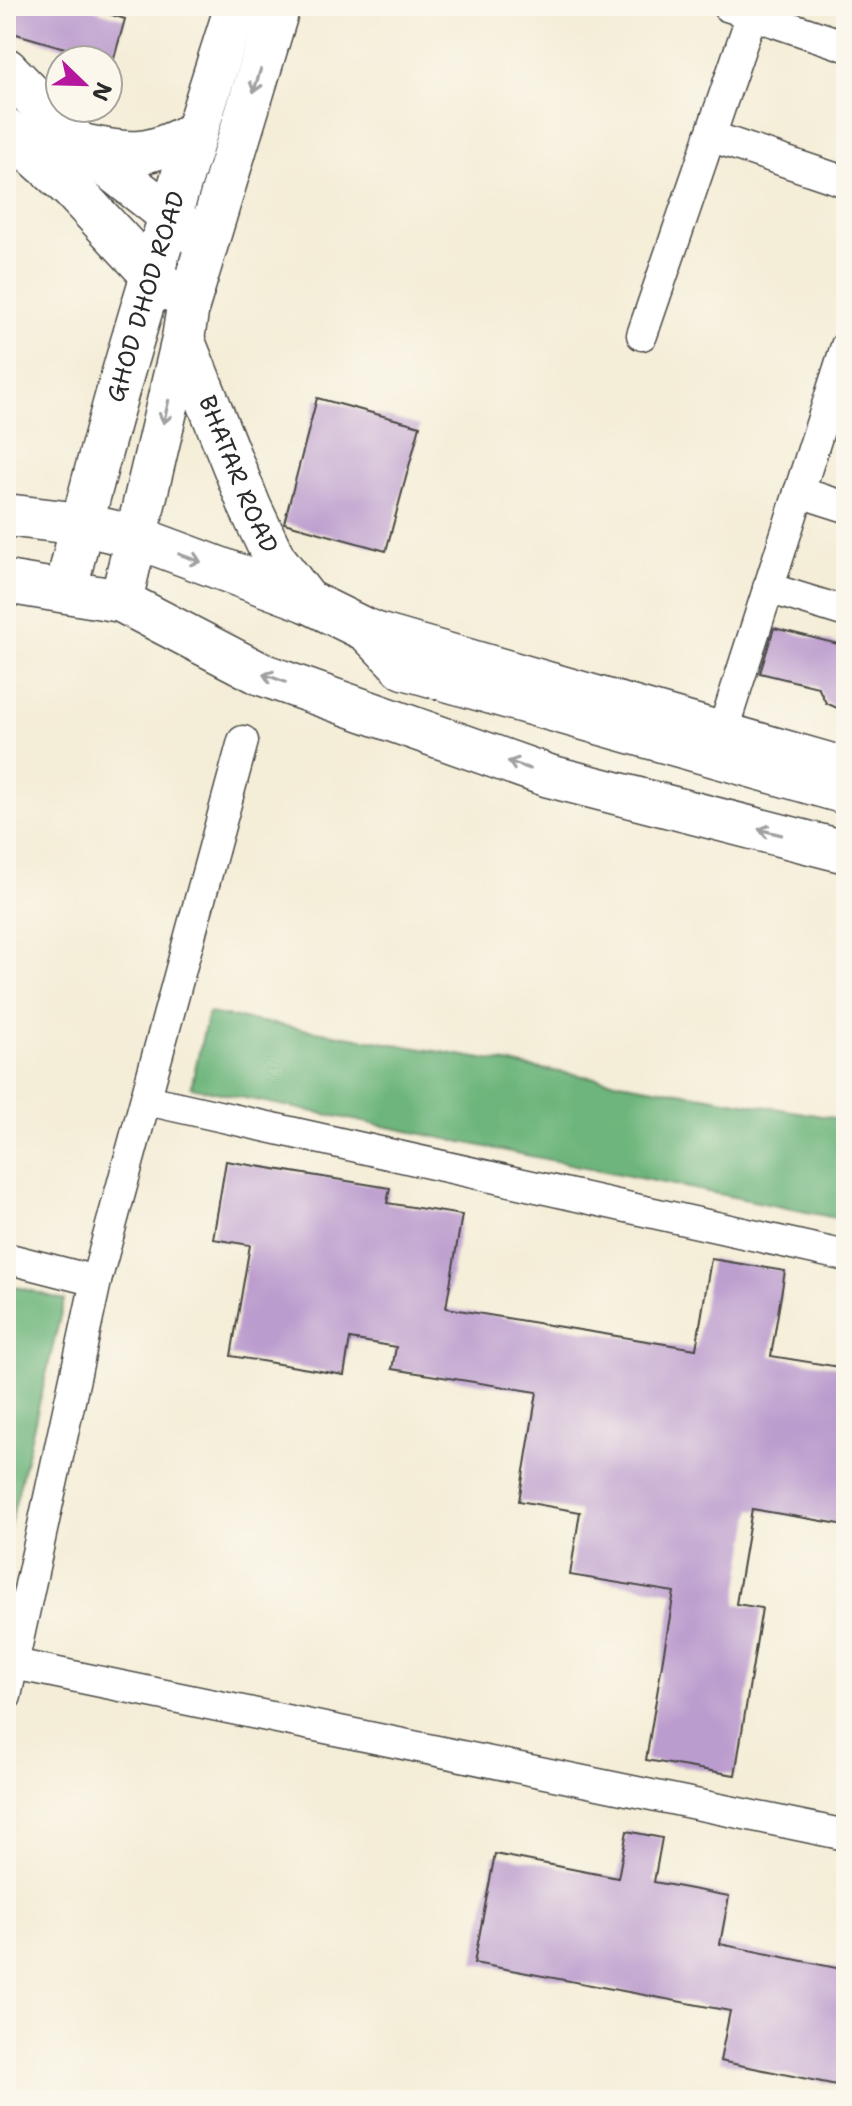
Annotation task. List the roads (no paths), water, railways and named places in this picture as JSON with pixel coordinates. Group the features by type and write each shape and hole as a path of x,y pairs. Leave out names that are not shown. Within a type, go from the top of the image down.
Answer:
{"highway":[{"path":"370,632 404,667 846,792"}],"main road":[{"name":"GHOD DHOD ROAD","path":"66,590 81,524 152,275 236,6"},
{"path":"121,601 186,323 279,6"},
{"path":"6,69 80,145 170,218 208,243"},
{"name":"BHATAR ROAD","path":"6,129 72,189 152,275 186,323 250,507 274,558 307,601"},
{"path":"80,145 119,153 144,153 159,150 196,132"},
{"path":"72,189 112,264 118,284 125,332 123,377"},
{"path":"6,515 81,524 136,537 307,601 370,632 846,769"},
{"path":"6,582 121,601 261,674 549,776 846,852"}],"street":[{"path":"642,335 710,136 740,10 846,46"},
{"path":"710,136 846,182"},
{"path":"722,733 846,346"},
{"path":"799,492 846,507"},
{"path":"768,588 846,612"},
{"path":"6,1696 96,1281 243,741"},
{"path":"147,1100 846,1256"},
{"path":"6,1258 96,1281"},
{"path":"14,1664 846,1835"}]}
